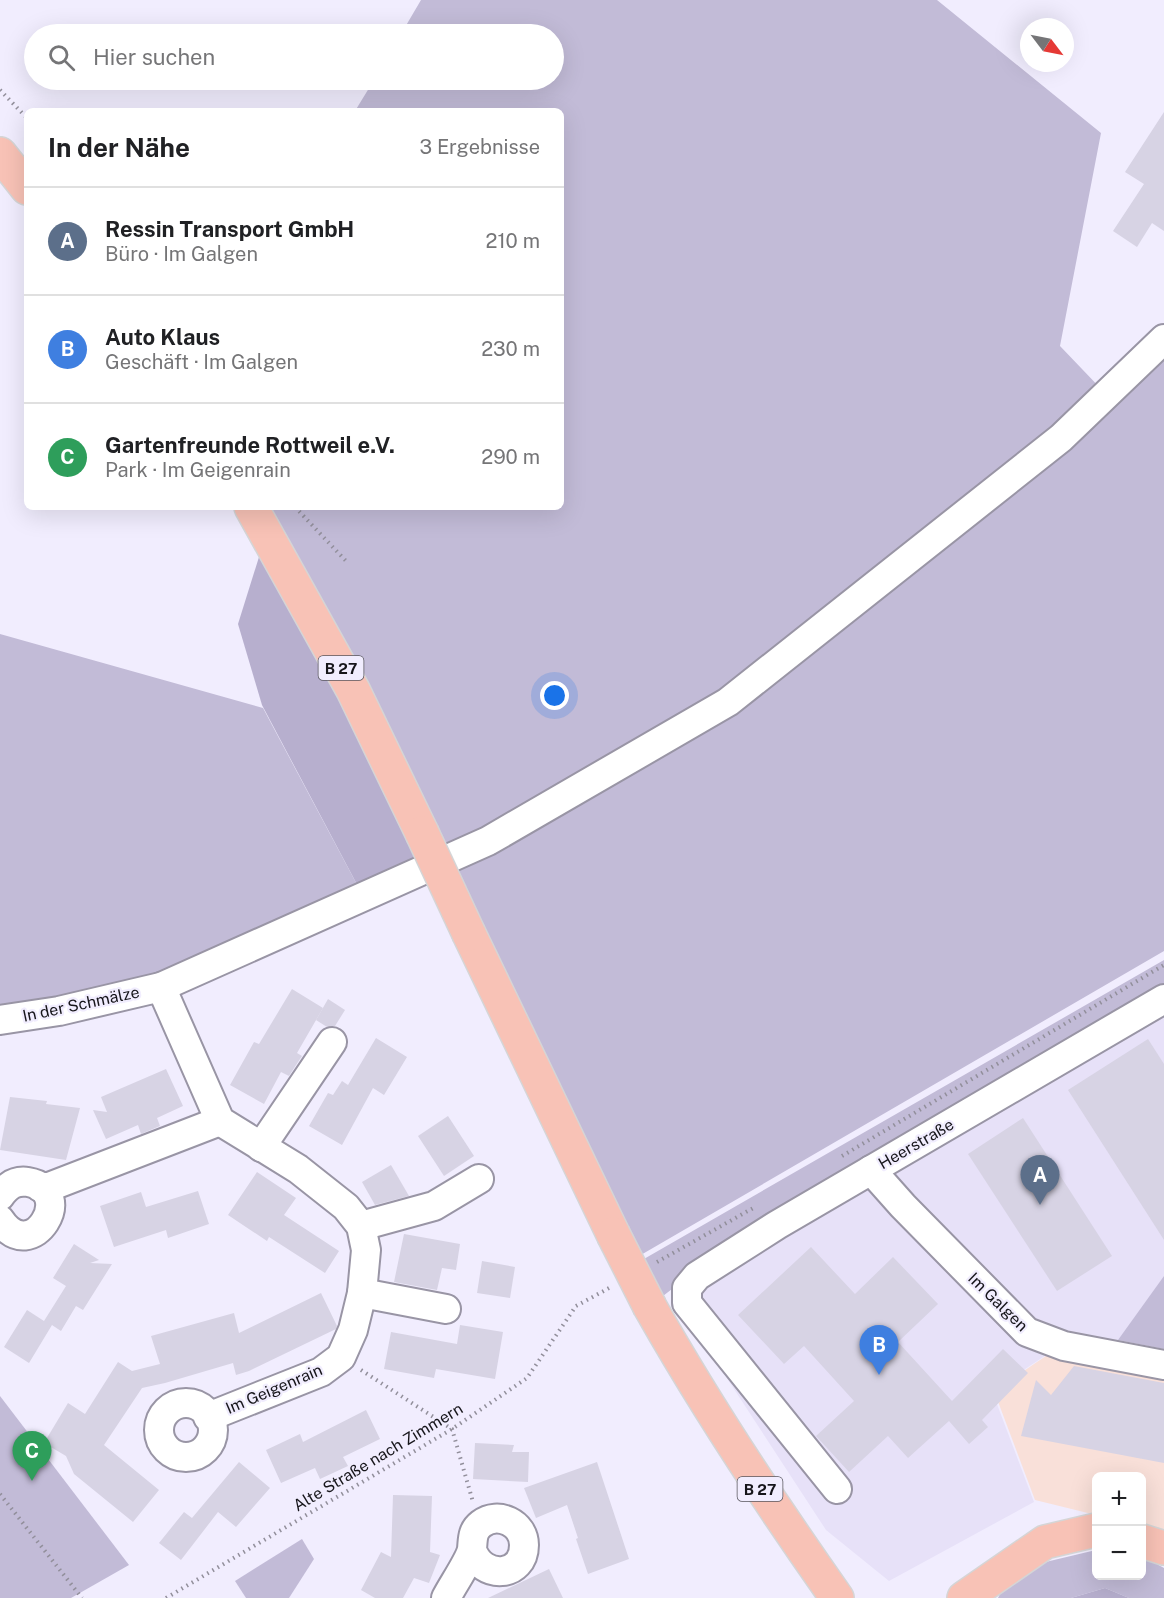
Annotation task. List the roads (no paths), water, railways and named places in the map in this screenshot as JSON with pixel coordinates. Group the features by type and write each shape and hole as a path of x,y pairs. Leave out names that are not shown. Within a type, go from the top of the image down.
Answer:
{"main road":[{"path":"0,154 24,184"},
{"name":"B 27","path":"253,510 353,690 650,1307 691,1379 759,1487 837,1597"},
{"path":"964,1598 992,1586 1045,1542 1092,1531"},
{"path":"1146,1542 1164,1548"}],"street":[{"name":"In der Schmälze","path":"0,1020 59,1011 161,987 488,841 728,702 1061,438 1164,339"},
{"path":"161,987 220,1122 298,1169 346,1207 361,1226 434,1206 479,1179"},
{"name":"Heerstraße","path":"837,1490 687,1303 687,1288 697,1276 777,1225 1164,999"},
{"path":"261,1146 332,1042"},
{"path":"40,1187 49,1187 220,1122"},
{"name":"Im Galgen","path":"871,1170 903,1206 1027,1332 1064,1346 1164,1365"},
{"path":"0,1196 6,1188 23,1181 32,1183 46,1194 50,1209 48,1218 38,1231 22,1235 7,1229 0,1220"},
{"name":"Im Geigenrain","path":"208,1416 321,1372 341,1357 353,1330 362,1293 366,1250 361,1226"},
{"path":"362,1293 446,1309"},
{"path":"446,1598 472,1550"}],"place":[{"name":"Ressin Transport GmbH","path":"1040,1205"},
{"name":"Auto Klaus","path":"879,1375"},
{"name":"Gartenfreunde Rottweil e.V.","path":"32,1481"}]}
